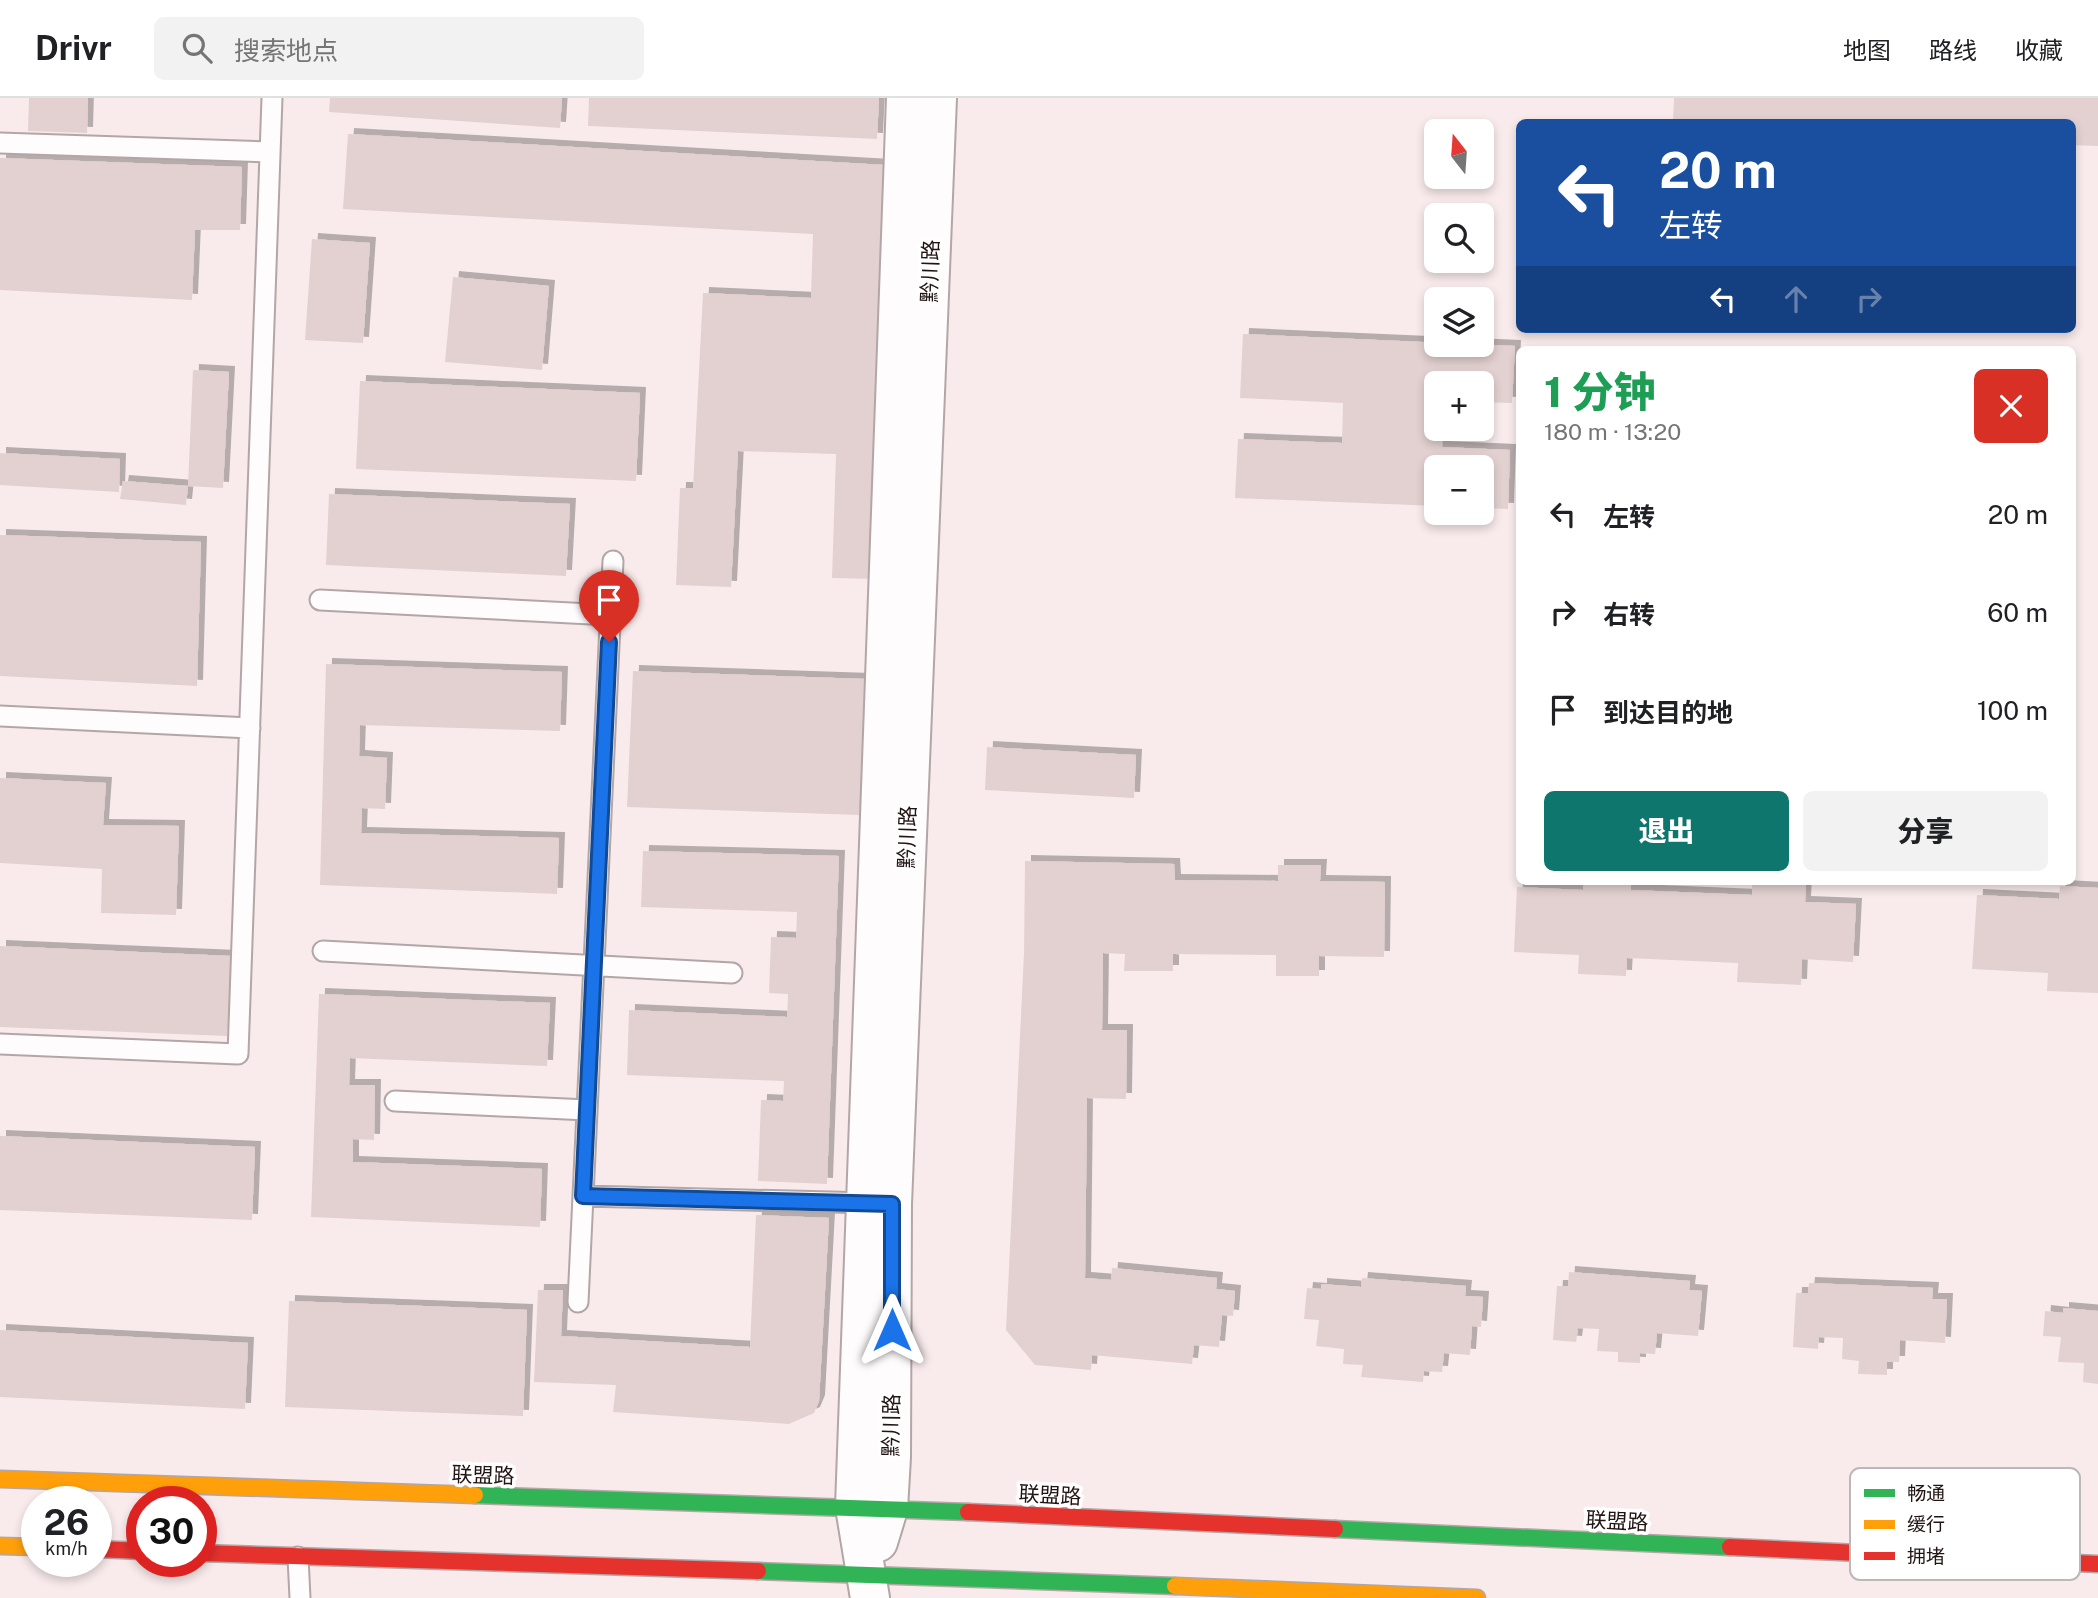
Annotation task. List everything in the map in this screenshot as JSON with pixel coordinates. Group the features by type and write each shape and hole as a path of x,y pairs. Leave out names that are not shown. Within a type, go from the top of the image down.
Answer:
{"main road":[{"name":"联盟路","path":"0,1479 871,1508 1850,1553"},
{"path":"0,1546 21,1547"},
{"path":"217,1554 869,1586 1477,1598"},
{"name":"联盟路","path":"2080,1563 2098,1564"}],"street":[{"name":"黔川路","path":"869,1586 906,98"},
{"name":"黔川路","path":"878,1203 937,98"}],"lane":[{"path":"0,1044 238,1054 272,98"},
{"path":"0,143 270,152"},
{"path":"578,1302 613,561"},
{"path":"320,600 610,615"},
{"path":"0,716 250,728"},
{"path":"323,951 732,973"},
{"path":"395,1101 587,1110"},
{"path":"583,1196 878,1203"},
{"path":"298,1557 300,1598"}],"building":[{"path":"29,98 88,98 87,133 28,131"},
{"path":"330,98 562,98 560,128 329,112"},
{"path":"589,98 879,98 877,139 588,126"},
{"path":"1674,98 2098,98 2098,146 2076,145 2076,119 1673,119"},
{"path":"348,134 885,165 875,579 832,578 836,454 738,451 731,587 676,585 680,488 693,488 703,293 811,298 813,234 343,209"},
{"path":"0,158 242,167 240,230 195,230 192,300 0,290"},
{"path":"312,239 370,243 363,343 305,340"},
{"path":"453,277 549,286 542,370 445,362"},
{"path":"1243,334 1424,342 1424,357 1494,357 1494,345 1515,346 1512,403 1494,402 1494,371 1424,371 1424,441 1442,441 1442,447 1510,450 1508,509 1494,508 1494,455 1424,455 1424,505 1235,498 1238,439 1342,443 1343,403 1240,398"},
{"path":"193,370 229,372 223,488 188,486"},
{"path":"360,381 640,393 636,481 356,469"},
{"path":"0,453 120,459 119,492 0,485"},
{"path":"123,481 188,486 186,505 120,499"},
{"path":"329,494 570,504 566,576 326,565"},
{"path":"0,535 201,542 197,686 0,676"},
{"path":"326,664 562,672 560,731 360,725 359,756 387,758 385,809 362,808 361,833 559,838 557,894 320,885"},
{"path":"633,671 865,679 859,815 627,807"},
{"path":"987,747 1136,755 1134,798 985,790"},
{"path":"0,778 106,783 103,825 179,826 176,915 101,913 102,869 0,863"},
{"path":"643,851 839,856 827,1184 758,1181 761,1100 783,1101 784,1081 627,1075 629,1010 787,1017 788,994 769,993 771,937 796,938 797,912 641,907"},
{"path":"1025,861 1174,864 1175,880 1278,881 1278,865 1321,865 1320,881 1385,882 1384,957 1319,956 1319,976 1276,976 1276,955 1173,954 1173,971 1124,971 1125,954 1103,953 1102,1030 1127,1030 1126,1099 1087,1098 1085,1278 1111,1280 1112,1268 1217,1278 1216,1289 1235,1291 1233,1316 1222,1315 1219,1347 1194,1345 1192,1364 1092,1355 1091,1370 1035,1365 1006,1330 1024,953"},
{"path":"1583,885 1631,885 1631,890 1752,895 1752,885 1806,885 1805,902 1856,904 1853,962 1802,959 1801,985 1737,982 1738,963 1627,958 1626,976 1578,974 1579,955 1514,952 1517,887 1583,890"},
{"path":"2060,886 2098,888 2098,993 2047,991 2048,973 1972,969 1977,895 2059,899"},
{"path":"0,946 231,956 227,1036 0,1027"},
{"path":"319,994 550,1003 547,1066 350,1058 349,1085 375,1085 374,1140 353,1139 353,1162 542,1169 540,1227 311,1217"},
{"path":"0,1136 255,1147 252,1220 0,1210"},
{"path":"756,1215 829,1218 819,1401 814,1413 789,1424 613,1412 616,1385 534,1382 538,1290 563,1290 561,1336 750,1347"},
{"path":"1569,1272 1690,1281 1689,1290 1702,1291 1698,1336 1657,1333 1655,1354 1640,1353 1640,1363 1618,1362 1618,1352 1597,1351 1599,1329 1578,1328 1576,1342 1553,1340 1557,1286 1568,1286"},
{"path":"1362,1278 1466,1286 1465,1296 1483,1297 1481,1327 1472,1326 1470,1355 1444,1353 1442,1372 1424,1371 1423,1382 1361,1377 1363,1365 1343,1364 1344,1349 1316,1346 1319,1320 1304,1319 1307,1288 1321,1289 1321,1284 1361,1287"},
{"path":"1809,1283 1933,1288 1932,1299 1947,1299 1945,1343 1900,1340 1899,1362 1887,1362 1887,1375 1858,1374 1859,1361 1842,1359 1843,1338 1819,1337 1818,1349 1793,1347 1796,1293 1808,1293"},
{"path":"289,1301 527,1310 523,1416 285,1407"},
{"path":"2063,1308 2098,1311 2098,1384 2083,1382 2084,1363 2058,1362 2061,1337 2043,1336 2045,1311 2063,1313"},
{"path":"0,1330 248,1343 245,1409 0,1397"}],"traffic: fast":[{"path":"475,1495 968,1512"},
{"path":"1335,1529 1730,1547"},
{"path":"758,1571 1175,1586"}],"traffic: slow":[{"path":"0,1479 475,1495"},
{"path":"0,1546 21,1547"},
{"path":"1175,1586 1477,1598"}],"traffic: jam":[{"path":"968,1512 1335,1529"},
{"path":"1730,1547 1850,1553"},
{"path":"112,1550 126,1550"},
{"path":"217,1554 758,1571"},
{"path":"2080,1563 2098,1564"}],"route":[{"path":"609,642 583,1196 892,1204 892,1330"}]}
